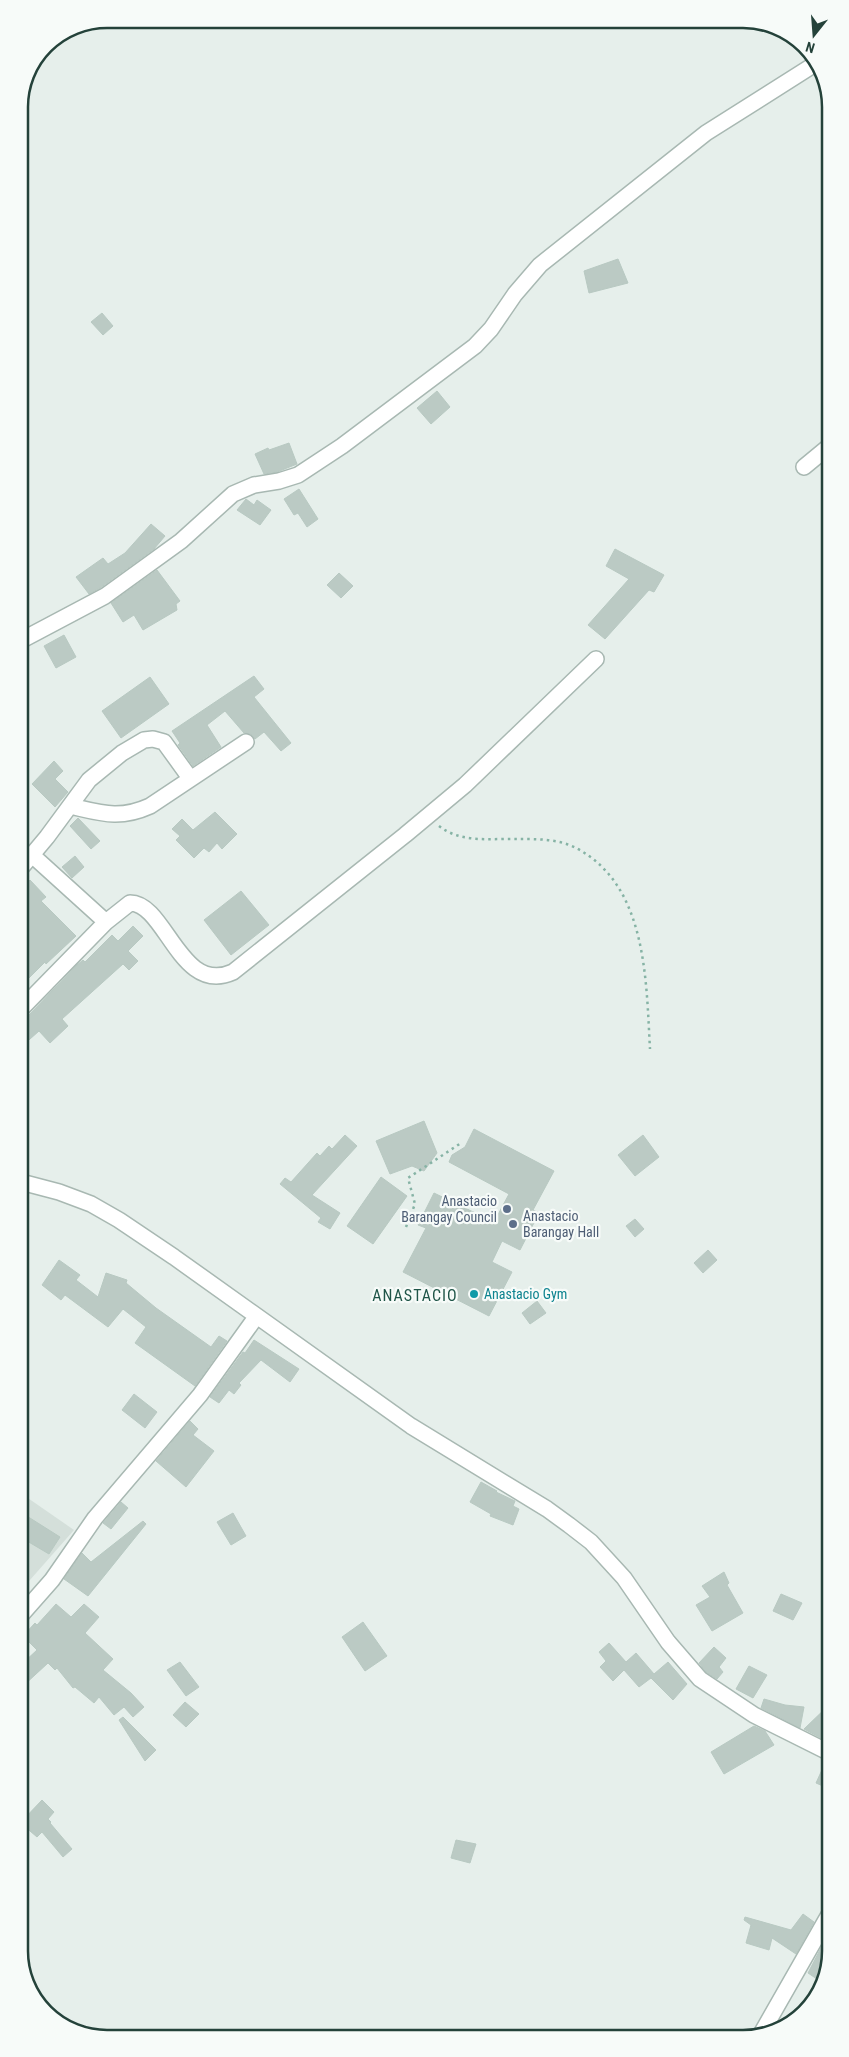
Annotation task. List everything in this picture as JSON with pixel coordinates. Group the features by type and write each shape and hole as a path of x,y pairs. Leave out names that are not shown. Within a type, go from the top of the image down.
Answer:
{"street":[{"path":"28,637 105,596 181,541 233,494 254,485 279,481 298,475 342,446 475,346 491,329 515,294 540,265 590,224 706,133 810,67"},
{"path":"804,467 822,452"},
{"path":"28,1002 106,922 130,902 136,903 150,914 200,973 215,977 225,976 233,972 465,785 596,659"},
{"path":"28,860 89,780 122,753 144,740 153,739 164,742 190,778"},
{"path":"70,806 100,814 116,815 128,814 150,806 246,742"},
{"path":"32,855 106,922"},
{"path":"28,1184 59,1192 91,1204 105,1212 174,1257 411,1426 547,1509 591,1542 624,1578 668,1642 700,1679 754,1715 822,1749"},
{"path":"28,1607 52,1580 95,1518 200,1395 256,1317"},
{"path":"766,2026 822,1927"}],"path":[{"path":"428,816 441,828 456,835 472,839 551,840 575,848 602,866 626,898 636,928 646,981 650,1049"},
{"path":"406,1227 415,1204 408,1178 461,1143"}],"shaded area":[{"path":"28,1498 74,1530 28,1582"}],"building":[{"path":"618,259 628,283 589,293 584,271"},
{"path":"102,313 113,326 103,335 91,322"},
{"path":"437,391 450,407 431,424 417,408"},
{"path":"289,443 297,464 277,472 264,474 255,454 268,448 269,450"},
{"path":"299,489 318,519 307,527 298,513 294,515 284,499"},
{"path":"246,499 254,505 257,500 271,510 260,525 237,510"},
{"path":"151,524 165,536 154,549 89,594 76,577 103,558 108,564 125,553"},
{"path":"615,549 664,575 654,592 649,590 605,639 588,625 629,579 606,566"},
{"path":"157,570 180,601 176,604 177,610 143,630 134,615 123,622 111,603"},
{"path":"339,573 353,586 341,598 327,585"},
{"path":"64,635 76,657 56,668 44,646"},
{"path":"254,676 264,689 254,697 291,743 281,751 264,732 255,739 251,734 244,733 225,711 207,725 221,747 193,766 178,745 180,743 172,731"},
{"path":"150,677 169,704 121,738 102,711"},
{"path":"54,761 63,771 55,779 68,792 55,807 32,784"},
{"path":"215,812 237,834 222,849 217,843 209,852 204,848 194,858 176,840 180,836 172,829 182,819 193,830"},
{"path":"78,818 100,841 91,849 70,826"},
{"path":"75,856 84,867 72,878 62,867"},
{"path":"30,880 46,897 41,901 76,936 28,979 28,882"},
{"path":"241,891 269,925 231,955 204,920"},
{"path":"133,926 143,936 128,951 138,961 129,970 123,964 62,1019 68,1026 50,1043 39,1031 28,1041 28,1016 77,965 83,960 85,962 112,935 118,941"},
{"path":"424,1121 437,1153 424,1171 412,1166 390,1174 376,1141"},
{"path":"474,1129 554,1171 533,1210 539,1213 520,1250 502,1241 492,1262 512,1272 489,1316 403,1272 426,1228 418,1225 434,1193 494,1222 509,1194 449,1162 452,1155 465,1147"},
{"path":"345,1135 357,1146 312,1195 340,1213 330,1229 318,1222 321,1218 280,1184 285,1178 291,1182 317,1153 320,1156 329,1146 332,1149"},
{"path":"643,1135 659,1157 635,1176 618,1155"},
{"path":"381,1177 407,1196 373,1244 347,1226"},
{"path":"635,1219 644,1229 635,1237 626,1226"},
{"path":"708,1250 717,1260 703,1273 694,1263"},
{"path":"59,1260 80,1275 76,1280 98,1297 106,1273 127,1280 126,1283 156,1308 211,1347 219,1336 227,1341 195,1386 135,1343 146,1327 123,1309 108,1327 65,1295 61,1300 42,1285"},
{"path":"537,1301 546,1313 530,1324 522,1313"},
{"path":"254,1340 299,1369 290,1382 261,1360 239,1383 241,1385 234,1394 229,1390 219,1403 210,1397"},
{"path":"134,1394 157,1412 145,1428 122,1410"},
{"path":"190,1421 198,1429 193,1435 214,1451 186,1487 156,1461"},
{"path":"481,1482 515,1501 513,1506 519,1509 513,1525 490,1516 491,1514 470,1502"},
{"path":"121,1502 128,1508 111,1529 103,1523"},
{"path":"233,1513 246,1536 231,1545 217,1522"},
{"path":"28,1517 60,1537 49,1554 28,1542"},
{"path":"143,1521 146,1524 88,1596 64,1579 82,1553 91,1562"},
{"path":"724,1572 729,1583 727,1585 743,1613 712,1631 696,1605 710,1597 702,1586"},
{"path":"781,1594 802,1603 793,1620 773,1611"},
{"path":"56,1604 71,1617 84,1604 99,1617 85,1633 113,1659 103,1670 131,1693 144,1707 133,1717 124,1707 114,1715 99,1697 94,1703 75,1687 73,1688 57,1668 55,1670 48,1663 28,1681 28,1658 37,1650 28,1641 28,1631 35,1623 37,1625"},
{"path":"363,1622 387,1656 365,1671 342,1637"},
{"path":"609,1643 626,1662 636,1653 654,1674 668,1662 687,1684 673,1700 651,1678 639,1687 624,1670 613,1681 600,1667 606,1661 599,1652"},
{"path":"714,1647 726,1658 719,1667 723,1672 717,1679 706,1672 699,1663"},
{"path":"180,1662 199,1687 186,1696 167,1670"},
{"path":"749,1666 767,1675 753,1698 736,1689"},
{"path":"764,1699 785,1705 804,1707 800,1728 761,1708"},
{"path":"185,1702 199,1714 186,1727 173,1715"},
{"path":"822,1712 822,1737 804,1729"},
{"path":"123,1717 156,1750 145,1761 119,1720"},
{"path":"754,1726 765,1731 774,1745 724,1774 711,1752"},
{"path":"822,1770 822,1786 816,1783"},
{"path":"42,1800 54,1812 48,1819 50,1823 72,1849 63,1857 42,1832 37,1837 28,1829 28,1815"},
{"path":"456,1840 476,1844 470,1863 451,1858"},
{"path":"803,1914 814,1922 796,1954 772,1938 769,1950 746,1943 751,1925 744,1920 745,1917 791,1930"},
{"path":"822,1946 819,1971 816,1978 808,1973"}],"place":[{"name":"Anastacio Barangay Council","path":"507,1209"},
{"name":"Anastacio Barangay Hall","path":"513,1224"},
{"name":"Anastacio Gym","path":"474,1294"}],"district":[{"name":"ANASTACIO","path":"415,1295"}]}
